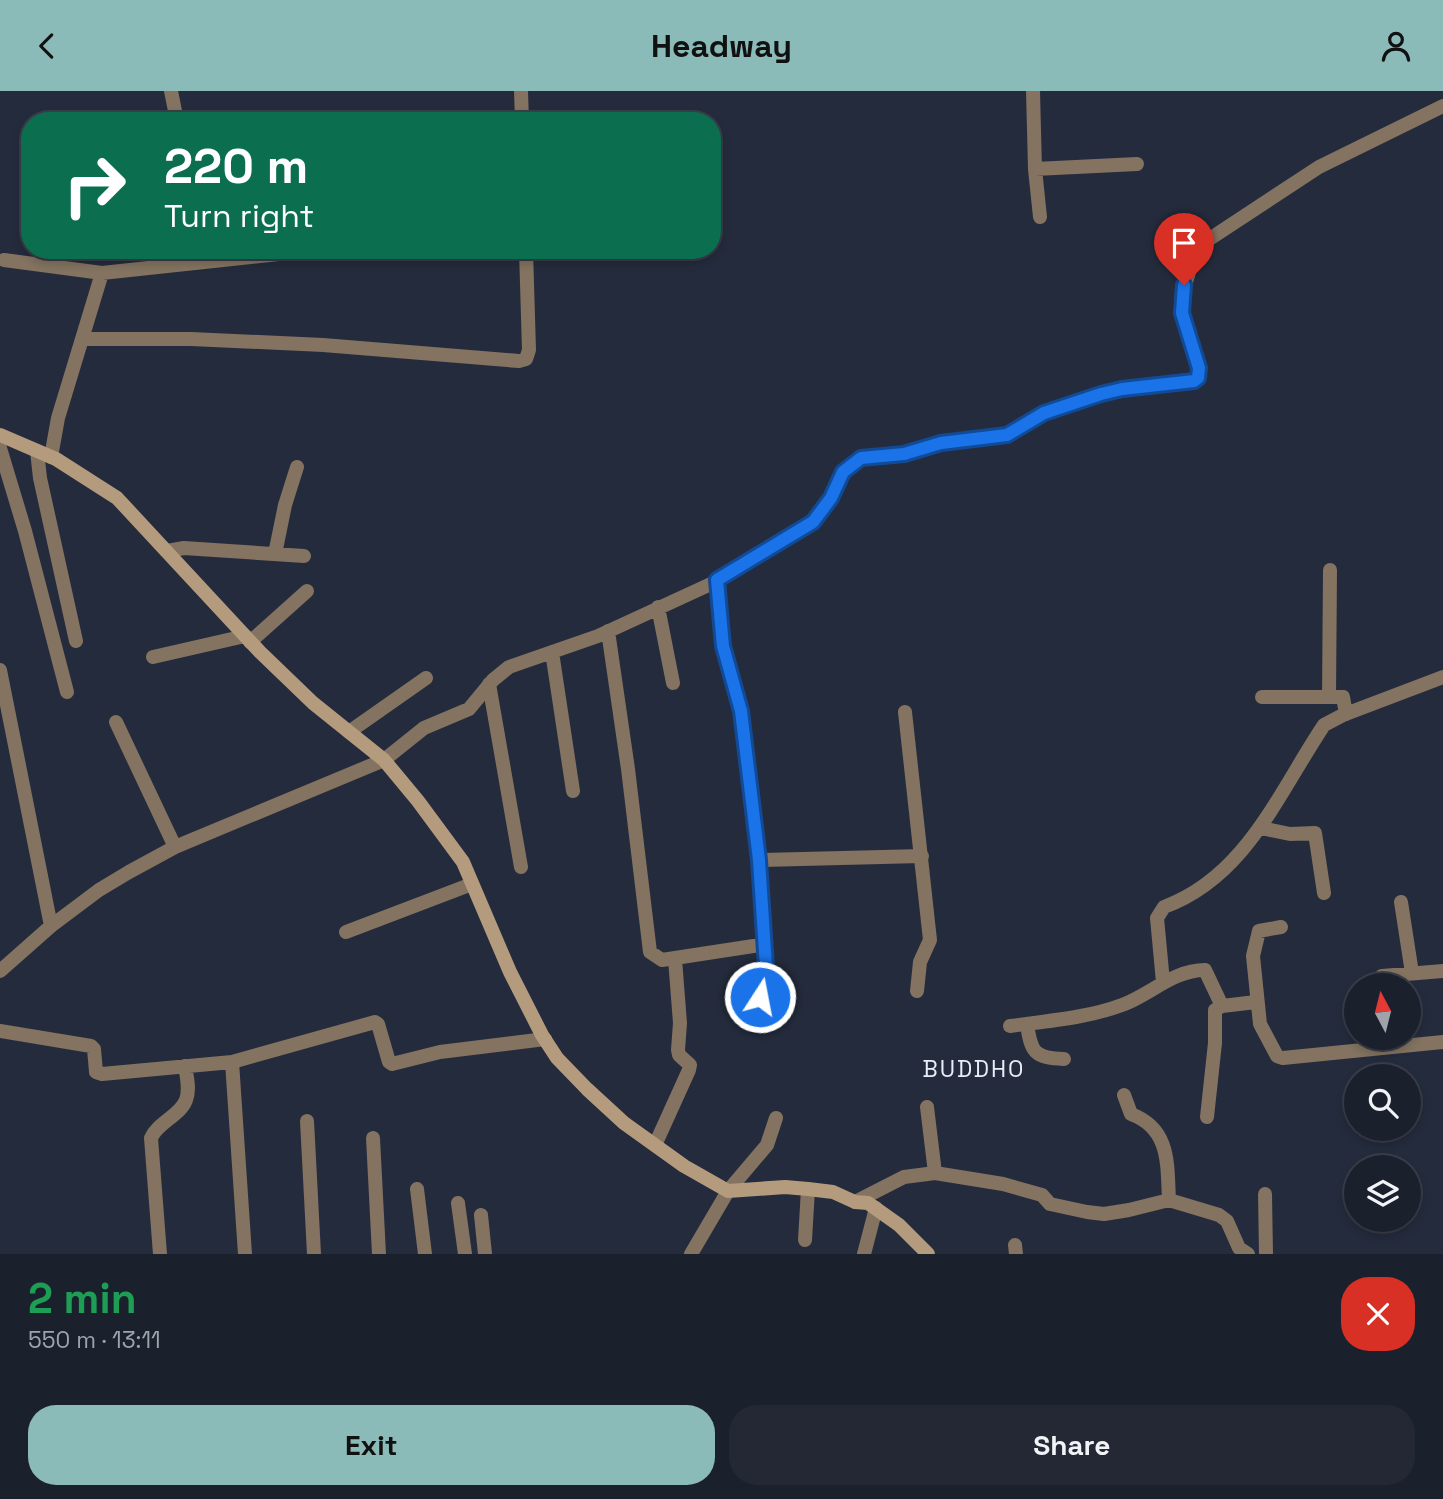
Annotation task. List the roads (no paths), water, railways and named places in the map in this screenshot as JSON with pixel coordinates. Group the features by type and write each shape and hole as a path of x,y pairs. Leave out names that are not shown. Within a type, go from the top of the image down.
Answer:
{"street":[{"path":"171,91 175,112"},
{"path":"521,91 522,112"},
{"path":"1033,91 1035,169 1040,217"},
{"path":"0,971 51,926 99,890 175,847 384,760 424,728 470,709 489,684 509,667 608,631 717,580 813,522 831,498 843,472 861,458 904,454 941,443 1007,435 1044,413 1101,394 1194,381 1198,378 1199,368 1182,313 1181,298 1191,266 1208,240 1319,167 1443,106"},
{"path":"1035,169 1137,164"},
{"path":"4,260 102,273 202,259"},
{"path":"83,339 191,339 526,359 529,350 526,259"},
{"path":"76,641 40,478 44,454 58,418 102,273"},
{"path":"0,435 44,454 117,498 247,639 313,703 384,760 463,862 510,972 557,1058 624,1123 715,1186 728,1191 785,1187 833,1192 855,1202 868,1203 899,1225 928,1254"},
{"path":"0,448 25,531 67,692"},
{"path":"275,554 285,505 297,467"},
{"path":"167,551 184,548 304,556"},
{"path":"1329,697 1330,570"},
{"path":"717,580 723,646 741,711 759,860 766,944 766,967 760,997"},
{"path":"153,657 247,639 307,591"},
{"path":"658,607 673,683"},
{"path":"608,631 650,952 662,960 766,944"},
{"path":"552,652 573,792"},
{"path":"0,670 51,926"},
{"path":"1163,982 1157,918 1160,911 1196,894 1251,841 1324,725 1443,677"},
{"path":"349,732 426,678"},
{"path":"489,684 521,867"},
{"path":"1262,698 1343,697 1346,714"},
{"path":"905,712 930,940 920,962 918,991"},
{"path":"116,722 175,847"},
{"path":"1261,828 1290,834 1315,834 1324,893"},
{"path":"759,860 922,856"},
{"path":"346,932 472,884"},
{"path":"1401,902 1412,973 1443,971"},
{"path":"1281,927 1259,932 1253,955 1256,1002 1262,1031 1277,1056 1283,1058 1344,1049"},
{"path":"655,1145 690,1070 690,1065 679,1055 678,1050 680,1023 675,959"},
{"path":"1010,1026 1119,1006 1163,982 1198,970 1205,970 1222,1006"},
{"path":"1207,1117 1215,1043 1215,1010 1222,1006 1256,1002"},
{"path":"0,1031 91,1046 94,1048 96,1072 102,1074 232,1062 375,1022 392,1064 440,1052 545,1039"},
{"path":"1027,1024 1030,1047 1038,1055 1049,1059 1064,1059"},
{"path":"1421,1042 1443,1042"},
{"path":"232,1062 245,1254"},
{"path":"160,1254 151,1138 154,1131 186,1102 188,1085 185,1066"},
{"path":"1124,1095 1131,1114 1150,1123 1160,1137 1168,1161 1169,1200"},
{"path":"927,1107 935,1173"},
{"path":"691,1254 728,1191 767,1145 776,1118"},
{"path":"307,1121 314,1254"},
{"path":"373,1138 379,1254"},
{"path":"855,1202 904,1177 935,1173 1003,1184 1042,1195 1050,1204 1104,1214 1169,1200 1219,1215 1227,1221 1239,1248 1248,1254"},
{"path":"417,1189 425,1254"},
{"path":"805,1240 807,1189"},
{"path":"1265,1194 1266,1254"},
{"path":"458,1203 465,1254"},
{"path":"864,1254 876,1208"},
{"path":"481,1215 485,1254"}],"district":[{"name":"BUDDHO","path":"974,1069"}]}
